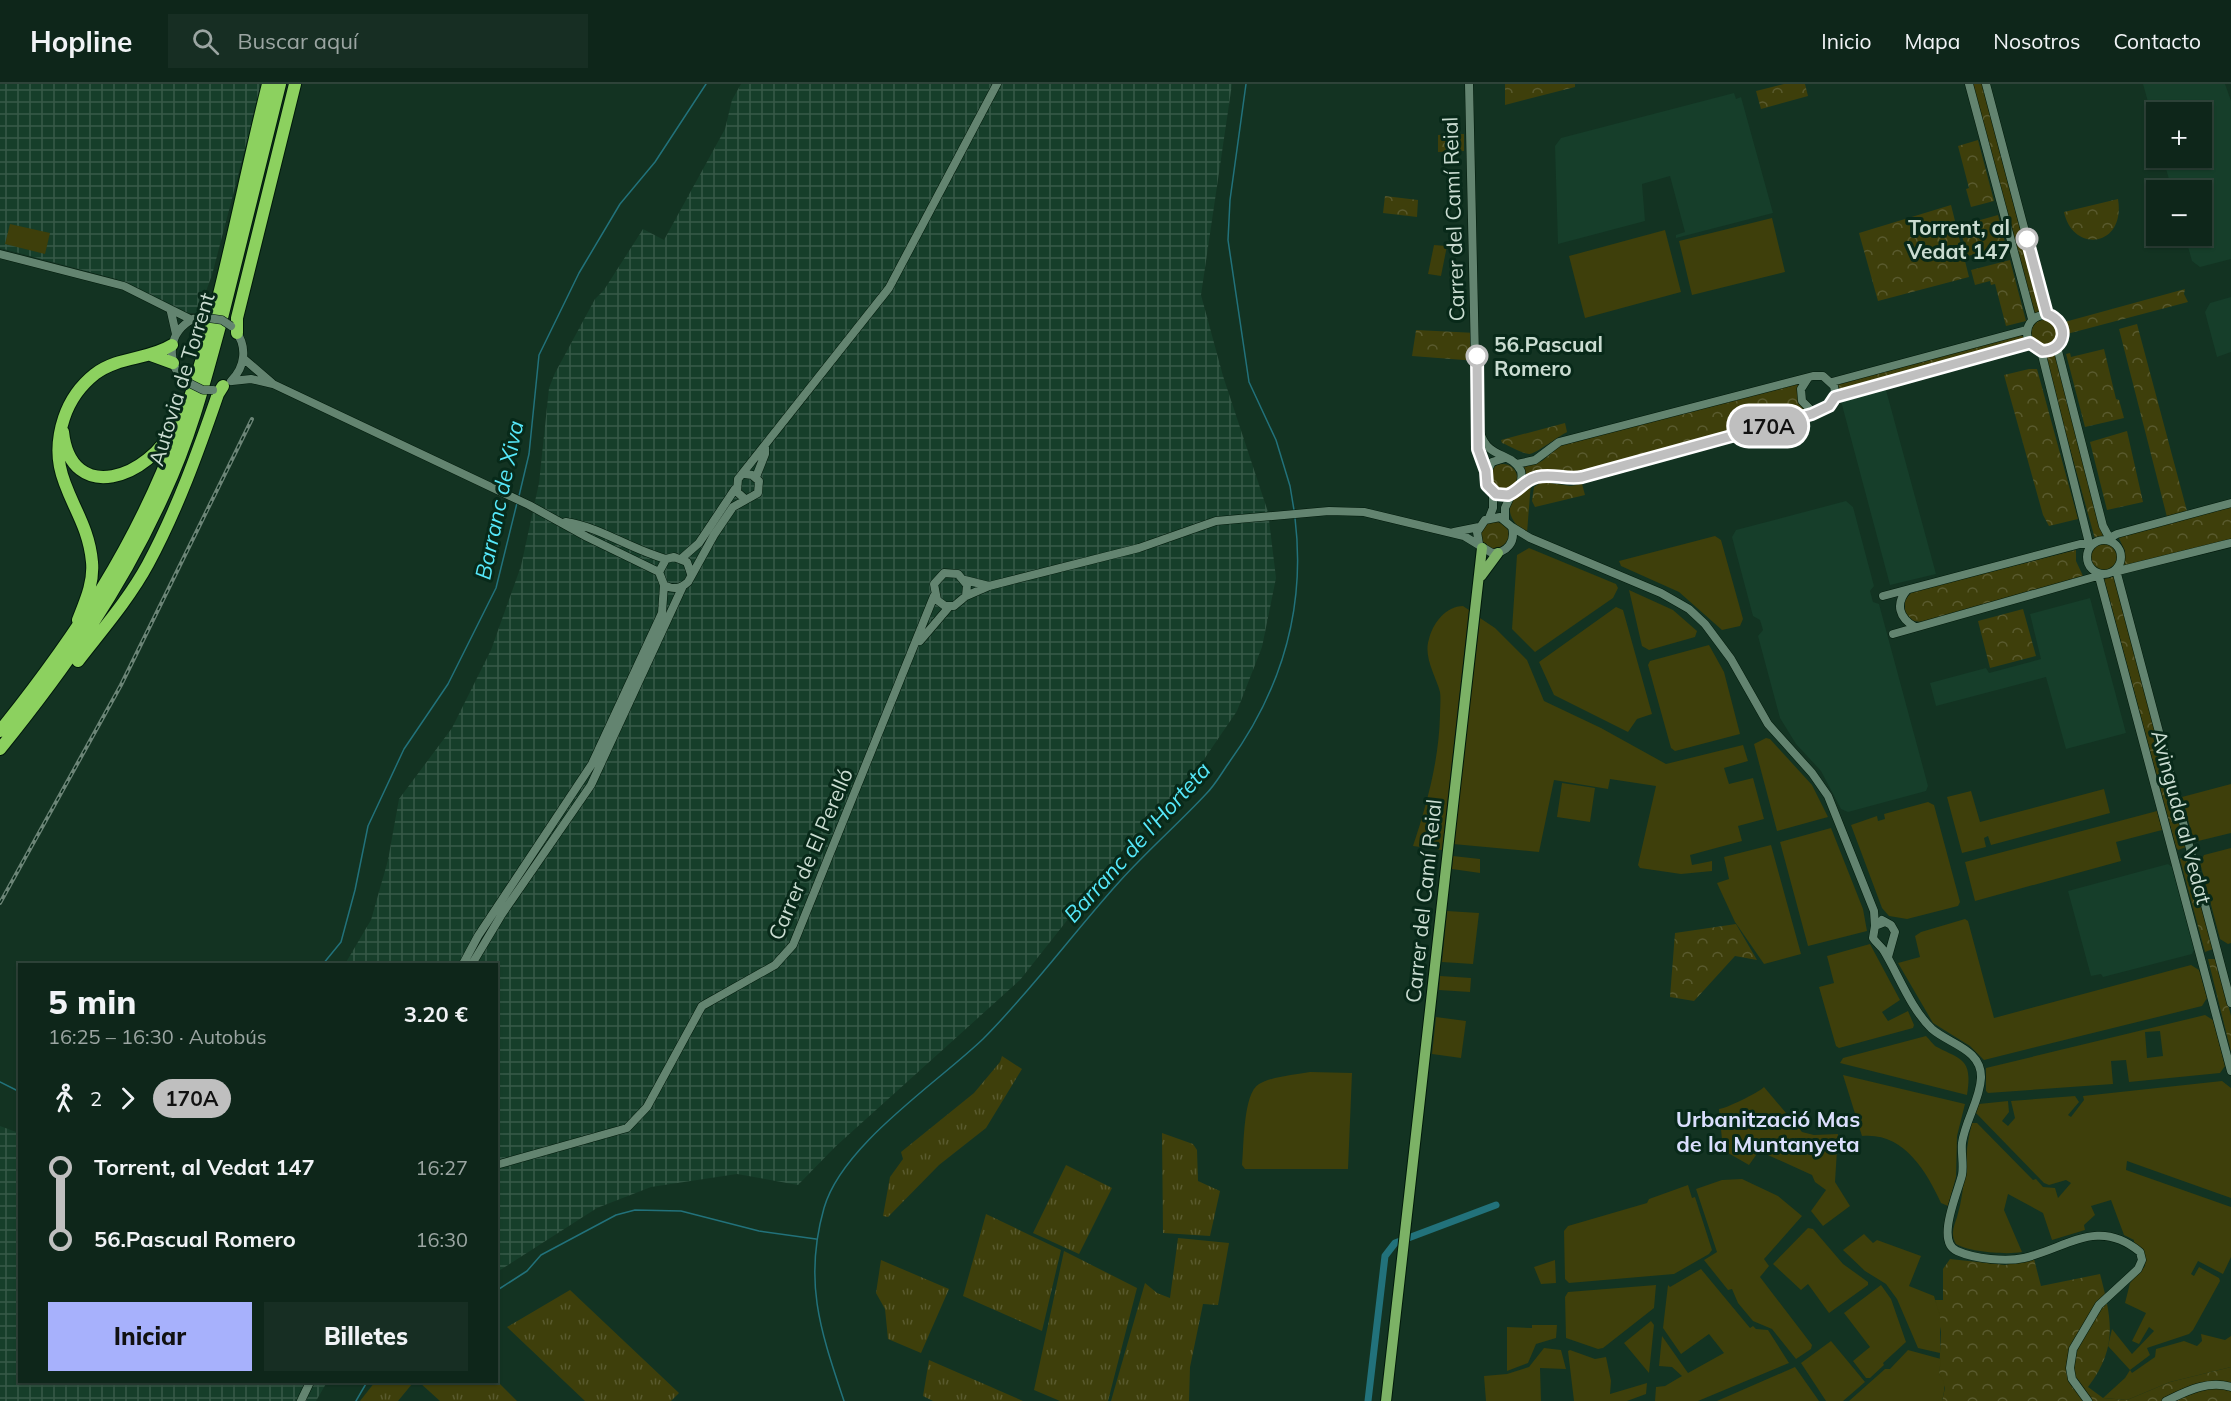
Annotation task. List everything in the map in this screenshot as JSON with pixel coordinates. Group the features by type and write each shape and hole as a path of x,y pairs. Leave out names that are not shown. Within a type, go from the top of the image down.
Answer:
{"highway":[{"name":"Autovia de Torrent","path":"0,731 53,665 94,606 124,552 155,488 178,431 196,376 268,84"},
{"name":"Autovia de Torrent","path":"0,749 62,672 103,611 165,493 188,437 206,379 280,84"},
{"path":"234,329 295,84"},
{"path":"62,423 64,442 71,459 82,470 100,477 119,476 138,469 157,454 173,429 184,396 242,188"},
{"path":"0,721 78,621 89,594 92,564 88,537 58,466 57,442 72,399 94,375 121,360 151,355 174,340"},
{"path":"151,355 173,363"},
{"path":"0,758 113,617 147,565 179,499 223,386"}],"main road":[{"name":"Carrer del Camí Reial","path":"1386,1401 1479,578 1480,546"},
{"name":"Carrer del Camí Reial","path":"1479,578 1491,558 1498,553"}],"street":[{"path":"562,521 601,533 640,552 666,559 682,558 699,543 735,489 738,479 745,474 759,451 765,447 889,288 997,84"},
{"name":"Carrer del Camí Reial","path":"1469,84 1478,449 1486,471"},
{"path":"1969,84 2032,319"},
{"path":"1986,84 2047,314"},
{"path":"0,254 110,281 192,320"},
{"path":"171,312 174,340 173,363 185,381 203,390 251,379 273,384 562,521 587,537 658,572 664,585 662,613 592,764 478,936 464,963"},
{"path":"2042,351 2057,347 2061,342 2063,328 2060,321 2047,314 2032,319 2026,330 2030,343 2042,351 2091,544 2087,562 2100,575"},
{"path":"174,340 192,320 201,317 222,320 234,329 242,341 244,359 273,384"},
{"path":"1832,382 2026,330"},
{"path":"1504,519 1505,508 1512,493 1521,483 1539,476 1569,479 1582,477 1819,411 1829,406 1835,397 2030,343"},
{"path":"2057,347 2103,526 2108,540 2121,554 2115,571"},
{"path":"223,386 244,359"},
{"path":"1517,464 1535,460 1559,442 1635,420 1810,377 1823,376 1832,382 1835,397"},
{"path":"1810,377 1804,381 1800,395 1806,406 1819,411"},
{"name":"Carrer del Camí Reial","path":"1478,425 1487,447 1505,458"},
{"path":"756,477 765,447"},
{"path":"1451,533 1479,526 1489,518 1493,508 1492,492 1487,485 1486,471 1492,462 1505,458 1517,464 1522,475 1521,483"},
{"path":"473,963 600,768 682,588 688,582 726,516 745,499 752,498 758,493 760,484 756,477 745,474"},
{"path":"735,489 745,499"},
{"path":"1492,492 1504,495 1512,493"},
{"path":"1883,596 2108,540 2231,503"},
{"path":"989,586 965,580 953,572 941,575 934,584 934,596 940,604 950,607 959,604 966,596 989,586 1078,565 1216,521 1257,516 1329,511 1364,512 1451,533 1498,553 1512,542 1529,538"},
{"path":"1489,518 1504,519 1529,538 1661,592 1689,609 1705,624 1731,659 1768,724 1812,773 1828,796 1874,911 1873,938 1930,1026 1972,1055 1980,1067 1979,1086 1962,1144 1962,1173 1947,1232 1950,1246 1955,1251 1968,1254 2017,1259 2082,1237 2102,1235 2124,1242 2140,1252 2142,1260 2138,1269 2099,1305 2073,1349 2070,1368 2072,1379 2088,1401"},
{"path":"1479,526 1480,546"},
{"path":"1512,527 1512,542"},
{"path":"1893,633 2115,571 2231,543"},
{"path":"682,558 687,562 691,574"},
{"path":"658,572 666,559"},
{"name":"Avinguda al Vedat","path":"2115,571 2231,1003"},
{"name":"Avinguda al Vedat","path":"2100,575 2231,1071"},
{"path":"965,580 966,596"},
{"path":"664,585 673,589 682,588"},
{"path":"1907,590 1901,598 1900,609 1902,618 1915,627"},
{"name":"Carrer de El Perelló","path":"498,1164 627,1128 633,1124 647,1107 702,1006 775,965 785,957 793,945 822,877 934,596"},
{"name":"Carrer de El Perelló","path":"914,650 929,628 950,607"},
{"path":"1874,911 1892,926 1895,932 1888,959"},
{"path":"1875,926 1885,922"},
{"path":"1879,944 1891,942"},
{"path":"301,1401 310,1383"},
{"path":"2166,1401 2194,1388 2218,1385 2231,1387"}],"shaded area":[{"path":"0,84 262,84 212,275 198,313 176,313 116,279 0,248"},
{"path":"741,84 1232,84 1201,295 1223,376 1268,512 1276,578 1262,647 1237,711 1177,799 1121,852 1020,980 835,1147 798,1185 737,1174 651,1187 597,1208 498,1271 498,963 346,963 371,920 388,860 399,799 452,728 491,650 521,566 539,483 549,388 555,373 595,299 604,290 643,229 664,240 725,129 732,100"},
{"path":"2143,84 2225,84 2231,101 2231,259 2200,267 2192,261 2188,246 2212,246 2212,180 2169,180 2166,168 2212,168 2212,102 2148,102"},
{"path":"1734,93 1736,99 1741,97 1773,213 1676,238 1676,235 1685,232 1670,176 1642,184 1645,221 1558,244 1555,146 1561,138"},
{"path":"2231,297 2231,352 2217,357 2205,312 2210,303"},
{"path":"1886,390 1936,574 1890,585 1841,401"},
{"path":"1846,501 1853,507 1874,586 1870,591 1873,602 1879,604 1928,786 1926,791 1848,812 1841,809 1821,771 1796,744 1780,718 1758,636 1763,630 1760,620 1753,616 1732,537 1736,530"},
{"path":"2090,598 2126,733 2066,749 2046,677 1936,706 1930,683 1986,668 1989,673 2041,659 2030,614"},
{"path":"2168,864 2172,867 2192,941 2194,950 2192,954 2103,977 2101,974 2091,976 2068,891"},
{"path":"0,1126 18,1133 18,1383 326,1383 316,1401 0,1401"}],"green space":[{"path":"1505,84 1575,84 1575,87 1505,105"},
{"path":"1784,84 1805,84 1808,96 1761,109 1756,91"},
{"path":"1973,84 1982,84 2042,313 2034,315"},
{"path":"1464,134 1464,151 1438,152 1438,135"},
{"path":"1978,140 1994,201 1971,207 1966,189 1969,188 1958,146"},
{"path":"1385,196 1418,200 1417,217 1383,213"},
{"path":"2118,199 2118,215 2114,227 2107,235 2097,239 2087,239 2077,234 2069,225 2064,212"},
{"path":"1951,205 1969,277 1878,301 1859,233"},
{"path":"1998,215 2006,246 1968,256 1959,226"},
{"path":"1772,218 1785,272 1692,295 1679,241"},
{"path":"10,224 50,233 45,254 5,244"},
{"path":"1665,230 1681,292 1585,318 1569,256"},
{"path":"1434,245 1447,246 1441,276 1428,274"},
{"path":"2010,260 2026,321 2006,326 1995,284 1991,285 1990,281 1975,285 1971,270"},
{"path":"2185,289 2184,294 2188,302 2063,335 2061,323"},
{"path":"2044,320 2054,324 2058,334 2054,344 2044,348 2034,344 2030,334 2034,324"},
{"path":"2137,324 2187,511 2167,517 2119,329"},
{"path":"1416,330 1476,333 1477,361 1412,356"},
{"path":"2026,330 2030,343 1835,397 1832,382"},
{"path":"2104,349 2116,399 2119,400 2124,418 2085,427 2066,354 2070,353 2071,357"},
{"path":"2054,352 2103,536 2095,539 2044,355"},
{"path":"2037,369 2078,519 2049,526 2043,515 2004,375"},
{"path":"1803,381 1799,402 1811,413 1576,475 1548,474 1526,478 1524,467 1542,461 1561,445"},
{"path":"1565,423 1567,432 1532,454 1519,451 1502,443 1501,440"},
{"path":"2127,431 2143,502 2107,510 2090,442"},
{"path":"1503,464 1513,468 1517,478 1513,488 1503,492 1493,488 1489,478 1493,468"},
{"path":"1531,482 1527,533 1513,520 1510,507 1516,494"},
{"path":"1542,482 1571,486 1582,484 1585,495 1535,507 1532,501 1534,487"},
{"path":"2231,503 2231,543 2124,570 2125,551 2117,534"},
{"path":"1495,522 1505,526 1509,536 1505,546 1495,550 1485,546 1481,536 1485,526"},
{"path":"1715,536 1721,540 1743,619 1740,626 1722,630 1679,592 1621,566 1619,561"},
{"path":"2104,544 2114,548 2118,558 2114,568 2104,572 2094,568 2090,558 2094,548"},
{"path":"1529,548 1616,584 1618,588 1613,598 1535,652 1512,629 1517,555"},
{"path":"2076,550 2076,561 2083,576 1923,622 1913,621 1905,613 1905,599 1912,592"},
{"path":"2114,576 2186,847 2178,850 2104,579"},
{"path":"1629,590 1673,610 1697,631 1695,637 1649,650 1642,646"},
{"path":"1463,606 1469,610 1442,850 1413,846 1431,782 1439,732 1440,692 1429,659 1429,639 1441,616 1451,609"},
{"path":"1616,607 1623,610 1652,714 1637,719 1628,732 1554,695 1539,662"},
{"path":"2023,609 2036,656 1990,668 1978,621"},
{"path":"1480,618 1495,628 1527,660 1544,701 1601,728 1666,764 1743,745 1748,761 1724,768 1729,784 1753,778 1764,819 1738,826 1742,841 1690,855 1692,865 1712,861 1712,871 1681,874 1640,868 1638,865 1656,786 1610,779 1608,789 1554,780 1539,852 1453,844"},
{"path":"1709,645 1724,672 1740,734 1675,751 1671,748 1648,665 1650,661"},
{"path":"1766,738 1770,739 1812,785 1828,817 1777,831 1754,744"},
{"path":"1562,783 1595,788 1590,822 1557,817"},
{"path":"2231,784 2231,833 2194,842 2182,797"},
{"path":"2104,789 2110,813 1991,845 1988,836 1984,838 1986,847 1962,853 1947,797 1971,791 1980,822"},
{"path":"1928,802 1934,805 1960,902 1958,906 1907,919 1889,916 1882,908 1851,825 1877,816 1878,821 1885,819 1884,814"},
{"path":"2157,811 2162,830 2116,842 2121,861 1975,901 1965,862"},
{"path":"1831,828 1863,909 1867,931 1808,946 1780,842"},
{"path":"1771,845 1801,954 1764,964 1735,922 1717,883 1729,879 1724,857"},
{"path":"2231,848 2231,943 2228,944 2220,939 2200,863 2204,855"},
{"path":"1453,856 1480,859 1480,873 1452,869"},
{"path":"2187,856 2213,949 2205,952 2180,859"},
{"path":"1447,911 1479,913 1473,964 1442,962"},
{"path":"1965,919 1968,921 1994,1018 2191,965 2199,970 2207,998 2202,1006 1984,1060 1970,1046 1933,1023 1898,963 1920,957 1915,936 1921,932"},
{"path":"1736,924 1757,960 1735,956 1694,1001 1670,997 1675,933"},
{"path":"1870,944 1900,1000 1882,1012 1888,1021 1908,1011 1914,1025 1913,1028 1839,1048 1836,1046 1819,987 1834,983 1827,956"},
{"path":"2208,959 2216,959 2231,1016 2231,1052"},
{"path":"1440,976 1471,978 1470,992 1439,990"},
{"path":"2205,1015 2213,1020 2225,1066 2220,1073 2129,1082 2126,1060 2111,1061 2113,1084 1988,1093 1986,1091 1986,1068","holes":["2160,1031 2163,1056 2147,1058 2145,1032"]},
{"path":"1436,1017 1466,1021 1461,1058 1432,1054"},
{"path":"1926,1036 1935,1046 1963,1062 1968,1074 1967,1095 1840,1063 1843,1058"},
{"path":"1002,1056 1022,1069 986,1128 939,1165 888,1217 883,1216 890,1177 903,1159 901,1152 974,1093 1000,1062"},
{"path":"1310,1072 1352,1073 1348,1169 1245,1169 1242,1165 1245,1121 1254,1089 1271,1079"},
{"path":"1843,1075 1965,1104 1957,1136 1956,1177 1948,1206 1941,1203 1920,1166 1901,1147 1877,1136 1862,1136"},
{"path":"2222,1081 2231,1088 2231,1198 2127,1161 2126,1170 2231,1207 2231,1257 2223,1274 2198,1261 2191,1274 2194,1276 2199,1267 2219,1278 2220,1281 2193,1330 2189,1334 2147,1348 2150,1355 2130,1370 2108,1346 2112,1329 2132,1354 2154,1331 2149,1327 2139,1344 2132,1341 2146,1313 2125,1303 2130,1283 2145,1266 2143,1251 2134,1244 2134,1240 2124,1235 2111,1200 2091,1206 2095,1215 2084,1225 2085,1230 2052,1240 2043,1213 2008,1194 2004,1210 2022,1252 1988,1252 1956,1244 1953,1230 1960,1205 1972,1123 1977,1123 2033,1180 2036,1179 2043,1187 2055,1188 2058,1198 2071,1183 2066,1180 2049,1185 2044,1183 1976,1113 1979,1104 2008,1101 2009,1112 2002,1121 2008,1126 2015,1118 2011,1101 2075,1096 2079,1102 2068,1115 2071,1117 2084,1100 2083,1096"},
{"path":"1764,1087 1802,1132 1814,1135 1838,1134 1835,1182 1850,1206 1823,1226 1811,1211 1826,1190 1815,1182 1812,1175 1759,1151 1749,1165 1723,1150 1719,1109 1742,1100"},
{"path":"1162,1133 1193,1144 1197,1150 1198,1181 1220,1191 1210,1236 1163,1233"},
{"path":"1066,1165 1112,1188 1079,1254 1033,1233"},
{"path":"1742,1179 1778,1196 1802,1216 1764,1259 1769,1266 1760,1277 1812,1345 1811,1349 1796,1359 1772,1329 1753,1321 1738,1303 1732,1289 1728,1290 1704,1260 1717,1252 1696,1189 1722,1180"},
{"path":"1688,1185 1692,1198 1695,1197 1712,1250 1709,1254 1674,1274 1569,1283 1565,1279 1564,1231 1568,1226 1647,1203 1649,1199"},
{"path":"986,1214 1061,1250 1042,1331 963,1296"},
{"path":"1808,1228 1813,1229 1843,1264 1868,1282 1868,1285 1829,1313 1808,1284 1801,1290 1773,1264"},
{"path":"1864,1234 1873,1243 1877,1240 1921,1256 1909,1286 1934,1296 1940,1316 1940,1353 1918,1348 1897,1299 1886,1284 1865,1271 1843,1250"},
{"path":"1178,1238 1229,1243 1218,1305 1203,1304 1190,1367 1189,1401 1111,1401 1145,1283 1157,1293 1170,1298"},
{"path":"1064,1251 1137,1288 1108,1401 1060,1401 1034,1390"},
{"path":"1950,1259 2005,1265 2034,1259 2041,1286 2100,1274 2110,1333 2104,1359 2088,1387 2103,1398 2127,1400 2170,1382 2231,1367 2231,1401 1942,1401 1945,1388 1939,1374 1941,1332 1935,1300 1943,1300 1943,1269"},
{"path":"881,1260 949,1289 921,1353 888,1339 885,1309 876,1293"},
{"path":"1555,1260 1556,1283 1541,1284 1534,1267"},
{"path":"1701,1269 1750,1328 1753,1326 1756,1329 1768,1330 1789,1363 1698,1401 1655,1401 1656,1387 1665,1386 1682,1376 1672,1367 1659,1366 1662,1336 1688,1373 1724,1353 1709,1334 1681,1354 1663,1328 1668,1285 1670,1287"},
{"path":"1656,1285 1654,1308 1603,1348 1598,1349 1566,1338 1565,1297 1568,1292"},
{"path":"1881,1285 1891,1299 1906,1342 1870,1378 1866,1378 1853,1361 1870,1347 1844,1313"},
{"path":"570,1290 679,1393 671,1401 585,1401 507,1327"},
{"path":"1651,1321 1654,1325 1649,1373 1624,1343"},
{"path":"1532,1325 1557,1325 1556,1338 1536,1344 1528,1363 1507,1371 1507,1327 1532,1328"},
{"path":"2201,1334 2225,1340 2231,1336 2231,1367 2170,1382 2127,1400 2103,1398 2125,1378 2130,1370 2132,1373 2155,1357 2156,1349 2184,1341 2197,1346 2202,1341"},
{"path":"1831,1341 1865,1382 1843,1401 1826,1401 1801,1363"},
{"path":"1544,1348 1561,1350 1566,1369 1540,1368 1541,1401 1486,1401 1484,1376 1507,1374 1529,1367"},
{"path":"1908,1350 1941,1359 1939,1374 1944,1386 1942,1401 1849,1401 1885,1369 1890,1369"},
{"path":"1568,1351 1595,1359 1606,1357 1611,1381 1610,1394 1647,1383 1646,1394 1627,1401 1574,1401"},
{"path":"929,1360 1023,1401 933,1401 923,1396"},
{"path":"1795,1367 1819,1401 1717,1401"},
{"path":"498,1382 517,1401 440,1401 420,1383"},
{"path":"374,1383 412,1384 398,1401 360,1401"}],"waterway":[{"name":"Barranc de Xiva","path":"519,496 529,454 539,355 579,273 620,204 655,162 706,84"},
{"name":"Barranc de l'Horteta","path":"1246,84 1230,200 1228,240 1249,382 1276,440 1290,486 1294,510"},
{"name":"Barranc de Xiva","path":"324,963 341,942 355,890 368,826 404,749 448,684 496,588 517,503"},
{"name":"Barranc de l'Horteta","path":"844,1401 822,1329 815,1283 818,1235 824,1208 834,1184 850,1161 870,1139 983,1039 1120,881 1209,791 1218,779 1247,736 1262,707 1285,647 1293,616 1297,584 1295,518"},
{"name":"Barranc de Xiva","path":"0,1082 18,1091"},
{"path":"1368,1401 1385,1256 1395,1243 1496,1205"},
{"path":"498,1290 527,1271 541,1255 616,1215 635,1210 681,1211 759,1231 816,1239"},
{"path":"356,1401 366,1383"}],"railway":[{"path":"0,903 121,685 252,419"}],"bus line":[{"name":"170A","path":"1477,356 1478,449 1486,471 1485,481 1492,492 1508,495 1521,483 1539,476 1569,479 1582,477 1812,414 1825,409 1835,397 2030,343 2034,348 2042,351 2054,349 2061,342 2064,334 2063,328 2055,316 2047,314 2027,239"}],"place":[{"name":"Torrent, al Vedat 147","path":"2027,239"},
{"name":"56.Pascual Romero","path":"1477,356"}],"district":[{"name":"Urbanització Mas de la Muntanyeta","path":"1768,1132"}]}
